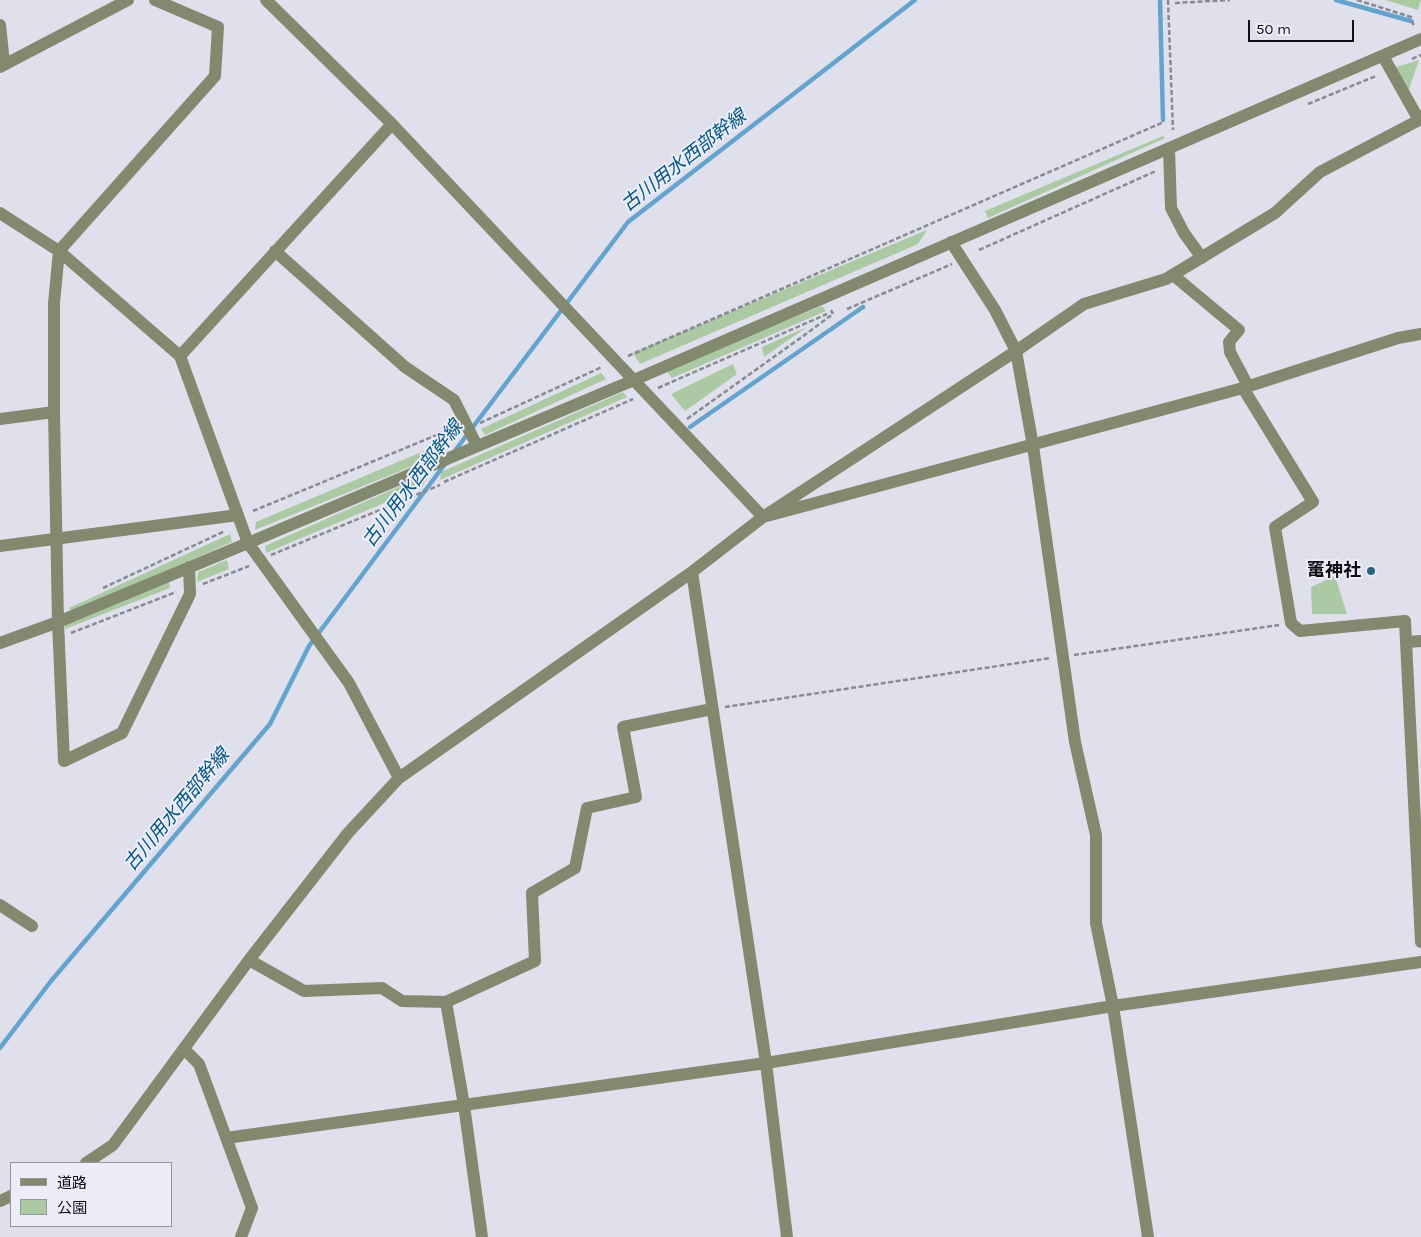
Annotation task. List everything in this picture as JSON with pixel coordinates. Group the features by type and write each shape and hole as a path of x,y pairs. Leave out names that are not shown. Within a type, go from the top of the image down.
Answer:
{"street":[{"path":"0,25 2,65 128,0"},
{"path":"155,0 218,27 215,76 59,251 54,303 54,412 58,622 64,761 122,733 190,594 189,567"},
{"path":"266,0 392,124 763,518"},
{"path":"0,643 58,622 634,380 1384,56 1419,36"},
{"path":"88,1162 113,1145 185,1050 249,960 348,833 399,778 692,572 763,518 1084,304 1166,280 1275,213 1320,172 1420,120 1384,56"},
{"path":"180,356 392,124"},
{"path":"1169,148 1171,208 1184,233 1202,258"},
{"path":"0,213 59,251 180,356 248,543 349,683 399,778"},
{"path":"951,242 995,310 1016,351 1032,446 1075,742 1096,835 1096,923 1112,1006 1148,1237"},
{"path":"275,251 405,367 454,400 477,446"},
{"path":"1173,275 1239,330 1229,342 1230,352 1246,387 1313,502 1275,528 1291,624 1300,631 1405,621 1408,642 1421,942"},
{"path":"763,518 1246,387 1398,338 1421,334"},
{"path":"0,419 54,412"},
{"path":"0,546 238,515"},
{"path":"692,572 766,1063 786,1237"},
{"path":"1408,642 1421,641"},
{"path":"249,960 304,991 382,988 402,1001 446,1002 535,961 532,893 575,868 587,808 636,797 623,727 712,709"},
{"path":"0,905 32,926"},
{"path":"226,1138 766,1063 1112,1006 1421,962"},
{"path":"446,1002 464,1105 482,1237"},
{"path":"185,1050 199,1064 252,1208 240,1237"}],"path":[{"path":"1168,0 1173,130"},
{"path":"1175,3 1230,0"},
{"path":"1357,0 1412,17 1419,36"},
{"path":"479,424 616,361 1164,122"},
{"path":"980,250 1162,168"},
{"path":"848,309 954,263"},
{"path":"676,427 833,314 827,297"},
{"path":"444,482 827,314"},
{"path":"253,511 444,432"},
{"path":"265,558 440,486"},
{"path":"102,588 231,528"},
{"path":"197,586 253,565"},
{"path":"68,635 178,592"},
{"path":"712,709 1291,624"}],"green space":[{"path":"1385,0 1421,0 1418,10"},
{"path":"1419,60 1407,95 1393,68"},
{"path":"1163,136 1165,138 988,218 985,211"},
{"path":"927,230 918,244 640,364 633,353"},
{"path":"822,306 826,311 672,378 666,370"},
{"path":"807,327 764,357 762,347"},
{"path":"733,364 737,374 685,411 671,394"},
{"path":"601,373 606,379 485,435 481,429"},
{"path":"623,392 627,397 440,480 441,472"},
{"path":"438,445 437,456 255,530 256,522"},
{"path":"430,473 422,487 266,553 265,546"},
{"path":"230,534 232,542 72,612 69,608"},
{"path":"227,560 229,569 197,582 198,572"},
{"path":"1335,576 1347,614 1312,614 1311,587"},
{"path":"169,582 170,588 65,629 65,624"}],"waterway":[{"name":"古川用水西部幹線","path":"454,452 628,222 915,0"},
{"path":"1160,0 1163,120"},
{"path":"1336,0 1411,21"},
{"path":"690,427 863,307"},
{"name":"古川用水西部幹線","path":"0,1048 51,981 270,724 309,646 445,464"}],"place":[{"name":"竃神社","path":"1371,571"}]}
